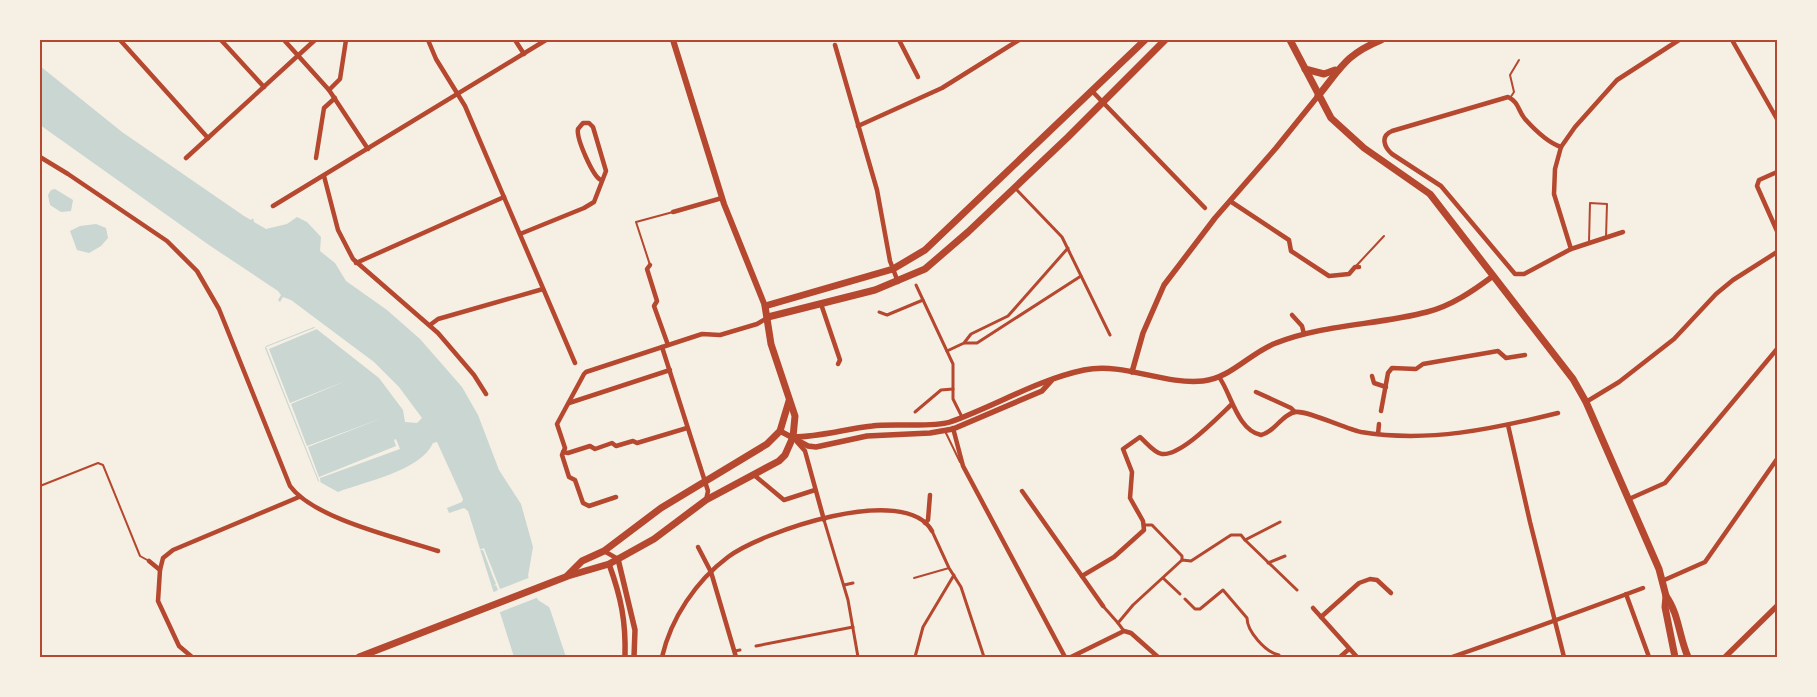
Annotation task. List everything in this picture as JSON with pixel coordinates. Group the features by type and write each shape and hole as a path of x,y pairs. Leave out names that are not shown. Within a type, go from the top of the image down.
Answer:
{"main road":[{"path":"360,657 471,612 568,576 609,564 654,539 706,500 783,458 793,438 795,416 770,340 765,306 722,198 673,40"},
{"path":"765,306 893,269 925,250 1145,40"},
{"path":"768,317 898,282 925,269 940,258 1103,103 1165,40"},
{"path":"1290,40 1331,118 1350,138 1430,194 1560,360 1586,402 1629,499 1662,581 1675,657"},
{"path":"1318,96 1330,81 1331,76 1355,52 1381,40"},
{"path":"1330,81 1334,80 1362,49"},
{"path":"1305,69 1324,74 1338,68"},
{"path":"568,576 582,561 604,551 662,508 705,481 754,454 780,431 789,401"},
{"path":"1666,596 1674,607 1681,640 1688,657"}],"street":[{"path":"120,40 208,138"},
{"path":"220,40 264,87"},
{"path":"284,40 329,90 368,148"},
{"path":"186,158 315,40"},
{"path":"329,90 340,79 346,40"},
{"path":"428,40 436,59 465,106 575,363"},
{"path":"515,40 524,54"},
{"path":"273,206 546,40"},
{"path":"899,40 918,77"},
{"path":"858,126 942,88 1018,40"},
{"path":"1571,249 1554,194 1555,169 1561,147 1574,127 1618,80 1679,40"},
{"path":"1732,40 1777,119"},
{"path":"835,45 878,190 893,269 898,282"},
{"path":"1092,91 1205,208"},
{"path":"1132,372 1143,333 1164,285 1230,201 1318,96"},
{"path":"1561,147 1553,143 1524,118 1519,105 1506,97 1392,130 1385,136 1384,141 1387,150 1441,186 1515,274 1524,274 1571,249 1623,232"},
{"path":"316,158 324,108 335,98"},
{"path":"520,234 590,206 597,198 605,166 593,127 589,123 583,123 578,129 578,137 595,176 601,180"},
{"path":"40,157 167,241 197,271 219,309 290,486 299,497 331,515 438,551"},
{"path":"1777,172 1760,180 1757,186 1777,231"},
{"path":"324,176 338,230 356,263 430,325 463,362 486,394"},
{"path":"1014,187 1062,237 1110,334"},
{"path":"356,263 504,197"},
{"path":"673,212 722,198"},
{"path":"1230,201 1289,240 1291,251 1329,276 1349,274 1357,267"},
{"path":"964,343 970,333 1008,316 1068,248"},
{"path":"1586,402 1619,382 1674,339 1716,294 1777,252"},
{"path":"650,265 647,269 657,301 654,306 668,345"},
{"path":"947,351 964,343 976,344 1081,276"},
{"path":"793,438 815,437 870,426 942,424 1053,380 1099,368 1182,381 1202,381 1219,377 1266,347 1304,334 1428,312 1466,295 1493,276"},
{"path":"916,285 953,364 953,399 961,415"},
{"path":"430,325 438,319 543,289"},
{"path":"879,312 887,315 923,300"},
{"path":"821,304 840,360 838,364"},
{"path":"1292,315 1302,326 1304,334"},
{"path":"616,497 589,506 583,503 575,480 569,477 562,455 565,448 557,424 586,372 703,334 723,334 757,324 768,317"},
{"path":"662,347 708,491 706,500"},
{"path":"1629,499 1665,483 1777,349"},
{"path":"1381,411 1389,370 1395,367 1416,369 1422,364 1498,351 1506,358 1525,355"},
{"path":"569,403 670,370"},
{"path":"1372,376 1374,383 1386,387"},
{"path":"1219,377 1231,405 1254,433 1261,435 1295,412"},
{"path":"780,431 807,448 883,434 945,431 1042,391 1053,380"},
{"path":"915,412 941,390 953,389"},
{"path":"1256,392 1291,408 1295,412 1304,413 1348,429 1400,436 1452,435 1558,412"},
{"path":"1082,576 1114,557 1142,533 1144,525 1130,498 1132,472 1122,449 1140,437 1157,452 1168,453 1194,439 1231,405"},
{"path":"950,422 963,466 1065,657"},
{"path":"1378,434 1379,424"},
{"path":"1508,424 1564,657"},
{"path":"563,452 568,453 590,446 595,449 612,443 616,446 632,441 637,443 688,428"},
{"path":"807,448 815,490 844,585 858,657"},
{"path":"1662,581 1705,562 1777,459"},
{"path":"754,475 784,500 815,490"},
{"path":"1022,491 1103,606 1124,631 1131,633 1158,657"},
{"path":"925,523 928,520 930,495"},
{"path":"192,657 179,646 158,601 160,570 163,558 173,550 299,497"},
{"path":"662,657 670,631 682,608 711,572 728,557 755,541 781,531 853,512 883,509 911,515 925,523 932,531 967,604 984,657"},
{"path":"1245,540 1280,522"},
{"path":"1144,525 1152,525 1182,556 1182,560"},
{"path":"1118,623 1133,605 1182,560 1191,561 1231,535 1241,535 1297,590"},
{"path":"698,547 711,572 737,650 736,657"},
{"path":"604,551 618,559 635,630 634,657"},
{"path":"604,551 620,595 625,620 625,657"},
{"path":"1268,563 1285,556"},
{"path":"149,561 160,570"},
{"path":"916,657 923,627 954,575"},
{"path":"1163,578 1180,594"},
{"path":"1321,617 1363,581 1377,580 1391,593"},
{"path":"844,585 853,583"},
{"path":"1452,657 1479,650 1554,620 1643,588"},
{"path":"1185,599 1194,609 1200,609 1223,590 1247,618 1247,625 1269,651 1279,654"},
{"path":"1626,594 1649,657"},
{"path":"1725,657 1777,606"},
{"path":"1313,608 1357,657"},
{"path":"756,646 853,627"},
{"path":"1070,657 1124,631"},
{"path":"1340,657 1349,649"}],"lane":[{"path":"1510,98 1514,92 1510,75 1519,60"},
{"path":"1589,242 1590,203 1607,204 1606,237"},
{"path":"650,265 636,222 673,212"},
{"path":"1357,267 1384,236"},
{"path":"942,424 956,458 963,466"},
{"path":"40,486 98,463 103,465 140,556 149,561"},
{"path":"914,578 949,568"}],"shaded area":[{"path":"40,66 122,132 244,216 251,220 253,218 254,222 266,229 287,224 297,217 307,222 321,237 320,251 335,263 346,281 387,310 420,339 462,387 478,415 499,470 521,504 533,547 528,576 538,600 549,607 566,657 514,657 468,511 464,508 449,513 447,508 462,502 463,499 437,442 433,443 417,461 404,468 338,492 318,481 265,348 266,346 314,327 379,378 403,410 405,422 417,423 422,418 399,387 374,362 291,300 283,297 280,302 278,300 281,295 278,291 209,245 40,125"},
{"path":"55,189 73,200 71,211 61,212 50,205 48,195 51,190"},
{"path":"96,224 106,228 108,238 101,246 89,253 77,250 70,231 80,226"}],"pier":[{"path":"317,327 317,329 269,349 290,403 348,380 291,404 307,446 385,417 308,447 319,477 396,446 394,440 396,439 400,449 320,478 321,486 266,347"},
{"path":"484,548 500,589 531,577 539,597 498,613 492,593 498,590 496,585 493,586 496,584 483,550 479,550"}]}
